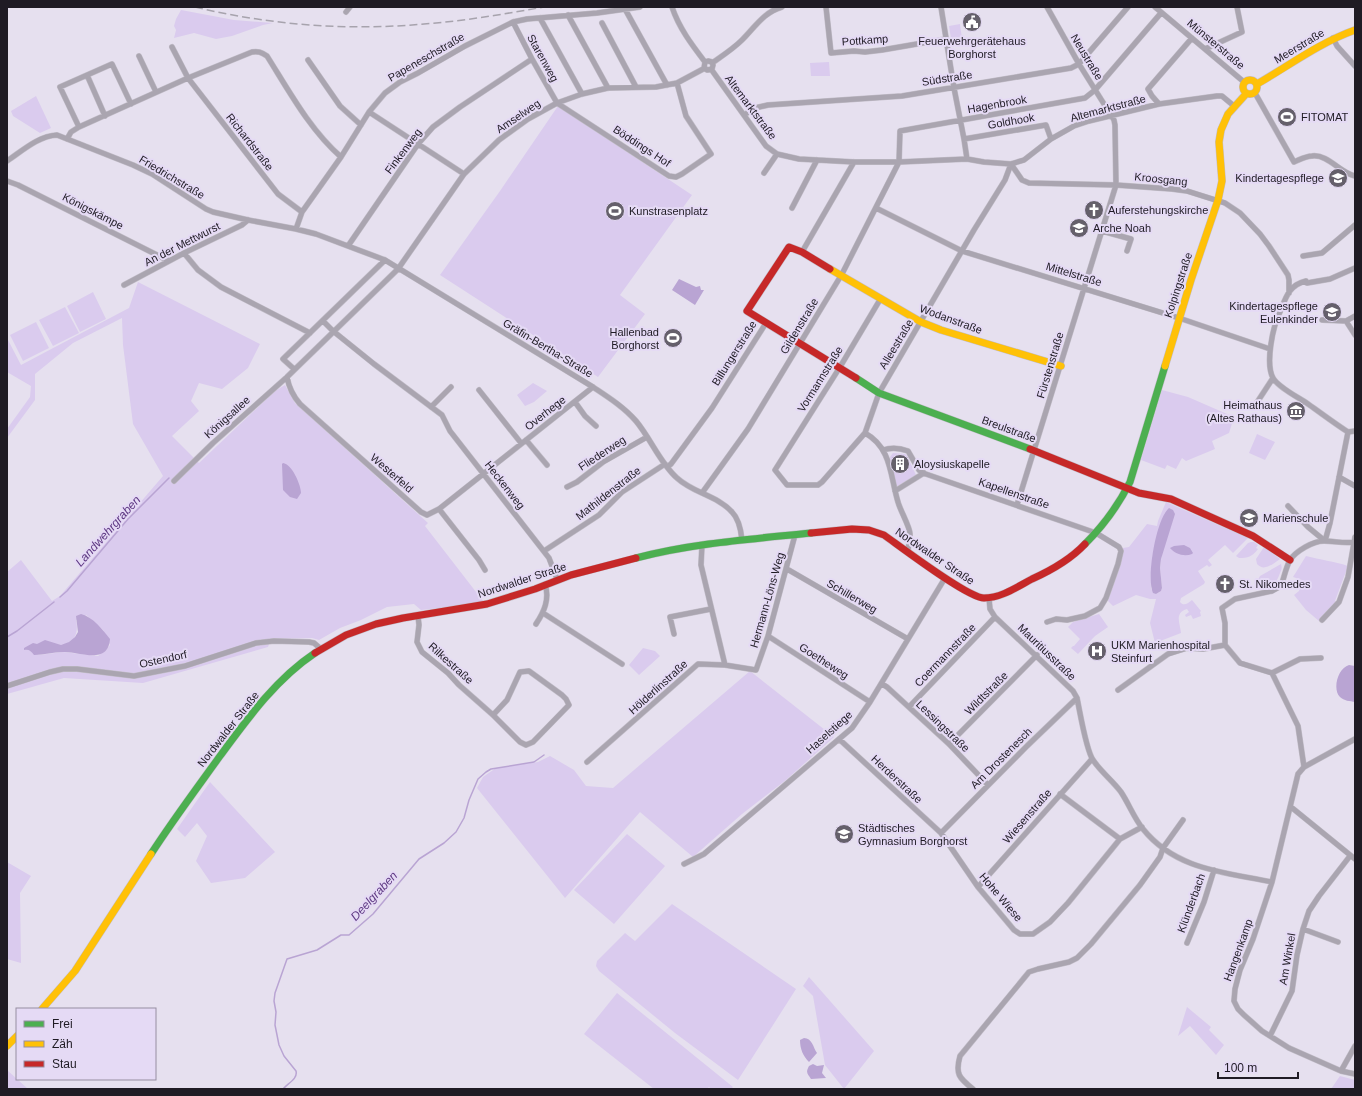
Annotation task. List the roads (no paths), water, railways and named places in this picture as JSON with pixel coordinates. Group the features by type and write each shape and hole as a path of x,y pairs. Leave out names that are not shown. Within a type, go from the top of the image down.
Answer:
{"street":[{"path":"346,12 350,7"},
{"name":"Papeneschstraße","path":"296,229 302,212 369,112 385,93 400,82 465,46 513,22 640,7"},
{"path":"672,7 684,34 705,62"},
{"path":"705,62 708,60 712,63 741,41 759,20 768,13 782,7"},
{"name":"Pottkamp","path":"826,7 831,53 882,50 946,39"},
{"path":"941,7 967,159"},
{"name":"Neustraße","path":"1047,7 1079,64 1112,116"},
{"path":"1079,64 1128,7"},
{"name":"Münsterstraße","path":"1155,7 1244,82"},
{"path":"1205,49 1242,32 1237,7"},
{"path":"625,9 667,85"},
{"path":"1095,90 1161,12"},
{"path":"568,15 608,88"},
{"path":"540,18 582,94"},
{"name":"Starenweg","path":"513,22 557,103"},
{"path":"602,23 636,87"},
{"name":"Meerstraße","path":"1257,84 1315,47 1333,38 1355,30"},
{"path":"1159,104 1148,89 1192,38"},
{"path":"1333,38 1337,46 1355,66"},
{"name":"Richardstraße","path":"172,47 188,78 278,194 302,212"},
{"path":"67,139 71,132 79,127 188,78 257,51 266,56 309,121 340,157"},
{"path":"139,56 156,92"},
{"name":"Finkenweg","path":"348,246 418,144 434,127 460,107 532,59"},
{"path":"308,60 340,106 361,125"},
{"path":"704,68 703,66 705,62"},
{"name":"Altemarktstraße","path":"712,63 713,67 711,69 760,138 777,154 799,159 854,162 967,159 1011,164 1024,160 1051,139 1074,126 1112,116 1159,104 1217,96 1222,96 1234,106"},
{"path":"79,127 60,87 87,75 112,64 131,104"},
{"name":"Südstraße","path":"744,115 755,108 768,105 901,96 1071,68 1079,64"},
{"name":"Altemarktstraße","path":"704,68 707,70 711,69"},
{"name":"Amselweg","path":"398,269 464,174 499,140 528,119 557,103 582,94 608,88 656,87 677,83 704,68"},
{"path":"87,75 105,116"},
{"name":"Münsterstraße","path":"1244,82 1247,80 1253,80 1257,84"},
{"name":"Münsterstraße","path":"1244,82 1242,88 1246,94"},
{"name":"Böddings Hof","path":"557,103 669,176 676,177 711,154 686,116 677,83"},
{"path":"1255,93 1257,84"},
{"name":"Hagenbrook","path":"899,162 900,131 1085,98 1095,90"},
{"path":"1246,94 1250,95 1255,93"},
{"path":"1255,93 1294,162 1313,155 1328,160 1348,174 1355,176"},
{"name":"Kolpingstraße","path":"1127,488 1179,318 1218,200 1222,181 1219,146 1224,120 1234,106 1246,94"},
{"path":"369,112 464,174"},
{"name":"Fürstenstraße","path":"1017,505 1116,185 1115,125 1112,116"},
{"name":"Goldhook","path":"964,139 1046,125 1051,139"},
{"name":"Friedrichstraße","path":"7,161 41,138 48,135 57,135 152,174 213,212 296,229"},
{"name":"Altemarktstraße","path":"764,173 777,154"},
{"path":"792,208 817,160"},
{"path":"802,252 854,162"},
{"name":"Gildenstraße","path":"702,493 748,429 842,274 899,162"},
{"name":"Kroosgang","path":"1011,164 1022,180 1029,183 1116,185 1187,191 1231,205 1269,246 1288,275 1288,293"},
{"name":"Alleestraße","path":"775,470 787,485 818,485 865,433 879,393 1005,180 1011,164"},
{"name":"Königskämpe","path":"7,181 18,185 169,261"},
{"name":"Mittelstraße","path":"876,208 962,251 1179,318 1270,350"},
{"name":"An der Mettwurst","path":"124,284 242,225 248,220"},
{"path":"1303,256 1322,253 1355,225"},
{"name":"Gräfin-Bertha-Straße","path":"296,229 385,260 593,387 630,416 678,479 726,506 734,513 739,524 742,540"},
{"path":"1102,230 1131,239 1127,252"},
{"name":"Billungerstraße","path":"666,465 671,464 712,408 766,322 747,311 789,247 802,252 842,274"},
{"path":"184,253 198,270 221,287 310,333"},
{"path":"294,369 283,359 385,260"},
{"path":"1355,268 1330,279 1294,285 1288,293 1277,318 1270,350 1270,364 1273,378 1293,395 1348,432 1355,431"},
{"name":"Königsallee","path":"174,481 213,443 287,377 398,269"},
{"name":"Wodanstraße","path":"842,274 921,322 1061,366"},
{"name":"Vormannstraße","path":"775,470 840,367 881,298"},
{"path":"1322,320 1346,321 1355,316"},
{"name":"Heckenweg","path":"323,321 333,331 442,415 450,431 549,558 557,579"},
{"path":"1346,321 1355,335"},
{"name":"Breulstraße","path":"766,322 840,367 879,393 1034,450 1139,493 1171,499 1253,536 1290,560"},
{"name":"Westerfeld","path":"287,377 289,387 300,404 421,512 428,515 439,509"},
{"path":"1254,407 1273,378"},
{"path":"431,407 451,387"},
{"name":"Overhege","path":"439,509 593,387"},
{"path":"479,390 521,443"},
{"name":"Overhege","path":"575,402 585,416 596,426"},
{"path":"1325,541 1348,432"},
{"path":"865,433 872,437 883,450 887,458 898,502 910,532 908,552"},
{"name":"Fliederweg","path":"567,487 577,482 603,462 647,437"},
{"name":"Overhege","path":"526,440 547,465"},
{"path":"883,450 894,448 908,451 919,470 924,473 895,491"},
{"name":"Mathildenstraße","path":"544,551 599,515 622,492 666,465"},
{"name":"Kapellenstraße","path":"924,473 1096,533 1119,546 1121,551 1118,564 1100,608 1085,616 1067,620 1056,619 1046,622"},
{"path":"1339,477 1355,486"},
{"path":"995,617 990,609 989,598 1001,595 1053,569 1079,551 1096,533 1127,488"},
{"path":"1288,506 1308,527 1325,541"},
{"path":"439,509 480,560 485,570"},
{"name":"Nordwalder Straße","path":"43,1008 64,986 75,971 176,816 262,701 300,663 321,649 358,630 390,620 487,604 535,589 557,579 657,553 742,540 852,529 869,530 884,535 966,592 978,597 989,598"},
{"name":"Hermann-Löns-Weg","path":"756,670 768,636 795,534"},
{"path":"1321,658 1300,659 1272,673 1240,663 1225,645 1225,624 1222,608 1235,599 1272,591 1281,586 1290,560 1310,544 1325,541 1344,544 1355,540"},
{"path":"1322,620 1339,602 1348,576 1355,540"},
{"path":"702,545 701,565 725,665"},
{"name":"Schillerweg","path":"786,569 908,639"},
{"name":"Haselstiege","path":"684,864 704,854 855,724 882,684 945,578"},
{"path":"536,624 543,613 547,597 545,584"},
{"path":"674,634 670,617 711,609"},
{"path":"543,613 622,664"},
{"name":"Rilkestraße","path":"418,616 419,625 417,642 422,652 448,673 459,685 494,715 520,742 526,745 533,742 568,705 566,699 562,695 529,671 524,671 520,672 507,700 494,715"},
{"name":"Mauritiusstraße","path":"995,617 1074,691 1092,759 1121,792 1142,827 1151,837 1174,856 1188,863 1272,882"},
{"name":"Coermannstraße","path":"909,707 995,617"},
{"name":"Goetheweg","path":"768,636 870,702"},
{"name":"Ostendorf","path":"7,686 63,669 78,669 134,676 153,673 185,666 256,643 274,641 308,642 314,643 321,649"},
{"path":"1118,690 1168,654 1187,648 1204,649 1225,645"},
{"name":"Wildtstraße","path":"949,744 1037,655"},
{"name":"Hölderlinstraße","path":"587,762 698,664 725,665 756,670"},
{"path":"1272,673 1298,726 1304,767 1355,739"},
{"name":"Lessingstraße","path":"882,684 887,686 949,744 988,785"},
{"name":"Am Drostenesch","path":"941,833 1077,698"},
{"name":"Herderstraße","path":"839,739 941,833"},
{"name":"Wiesenstraße","path":"978,887 1092,759"},
{"name":"Hangenkamp","path":"1304,767 1298,774 1272,882 1253,939 1240,970 1234,1000 1238,1009 1262,1031 1289,1048 1341,1071 1355,1074"},
{"path":"1060,794 1120,839"},
{"path":"1290,807 1355,859"},
{"path":"973,1089 962,1081 958,1073 957,1067 960,1056 1029,972 1069,962 1076,958 1091,944 1140,885 1160,857 1163,848 1183,820"},
{"name":"Hohe Wiese","path":"941,833 978,887 1014,930 1020,934 1033,934 1050,922 1068,903 1120,839 1142,827"},
{"name":"Am Winkel","path":"1270,1036 1292,991 1297,955 1309,911 1350,856"},
{"name":"Klünderbach","path":"1187,943 1204,902 1214,870"},
{"name":"Am Winkel","path":"1303,929 1338,942"},
{"path":"7,1046 16,1037"},
{"path":"1341,1071 1355,1046"}],"waterway":[{"name":"Landwehrgraben","path":"60,597 67,591 128,519 169,478"},
{"name":"Landwehrgraben","path":"7,637 54,602"},
{"name":"Deelgraben","path":"283,1089 296,1076 296,1071 284,1056 279,1045 275,1025 275,993 287,959 317,950 341,935 349,935 373,914 419,859 444,843 456,832 464,818 469,800 478,779 486,772 491,769 534,762 544,755"}],"railway":[{"path":"195,7 280,22 309,25 367,27 454,21 544,7"}],"place":[{"name":"Feuerwehrgerätehaus Borghorst","path":"972,22"},
{"name":"FITOMAT","path":"1287,117"},
{"name":"Kindertagespflege","path":"1338,178"},
{"name":"Auferstehungskirche","path":"1094,210"},
{"name":"Kunstrasenplatz","path":"615,211"},
{"name":"Arche Noah","path":"1079,228"},
{"name":"Kindertagespflege Eulenkinder","path":"1332,312"},
{"name":"Hallenbad Borghorst","path":"673,338"},
{"name":"Heimathaus (Altes Rathaus)","path":"1296,411"},
{"name":"Aloysiuskapelle","path":"900,464"},
{"name":"Marienschule","path":"1249,518"},
{"name":"St. Nikomedes","path":"1225,584"},
{"name":"UKM Marienhospital Steinfurt","path":"1097,651"},
{"name":"Städtisches Gymnasium Borghorst","path":"844,834"}]}
